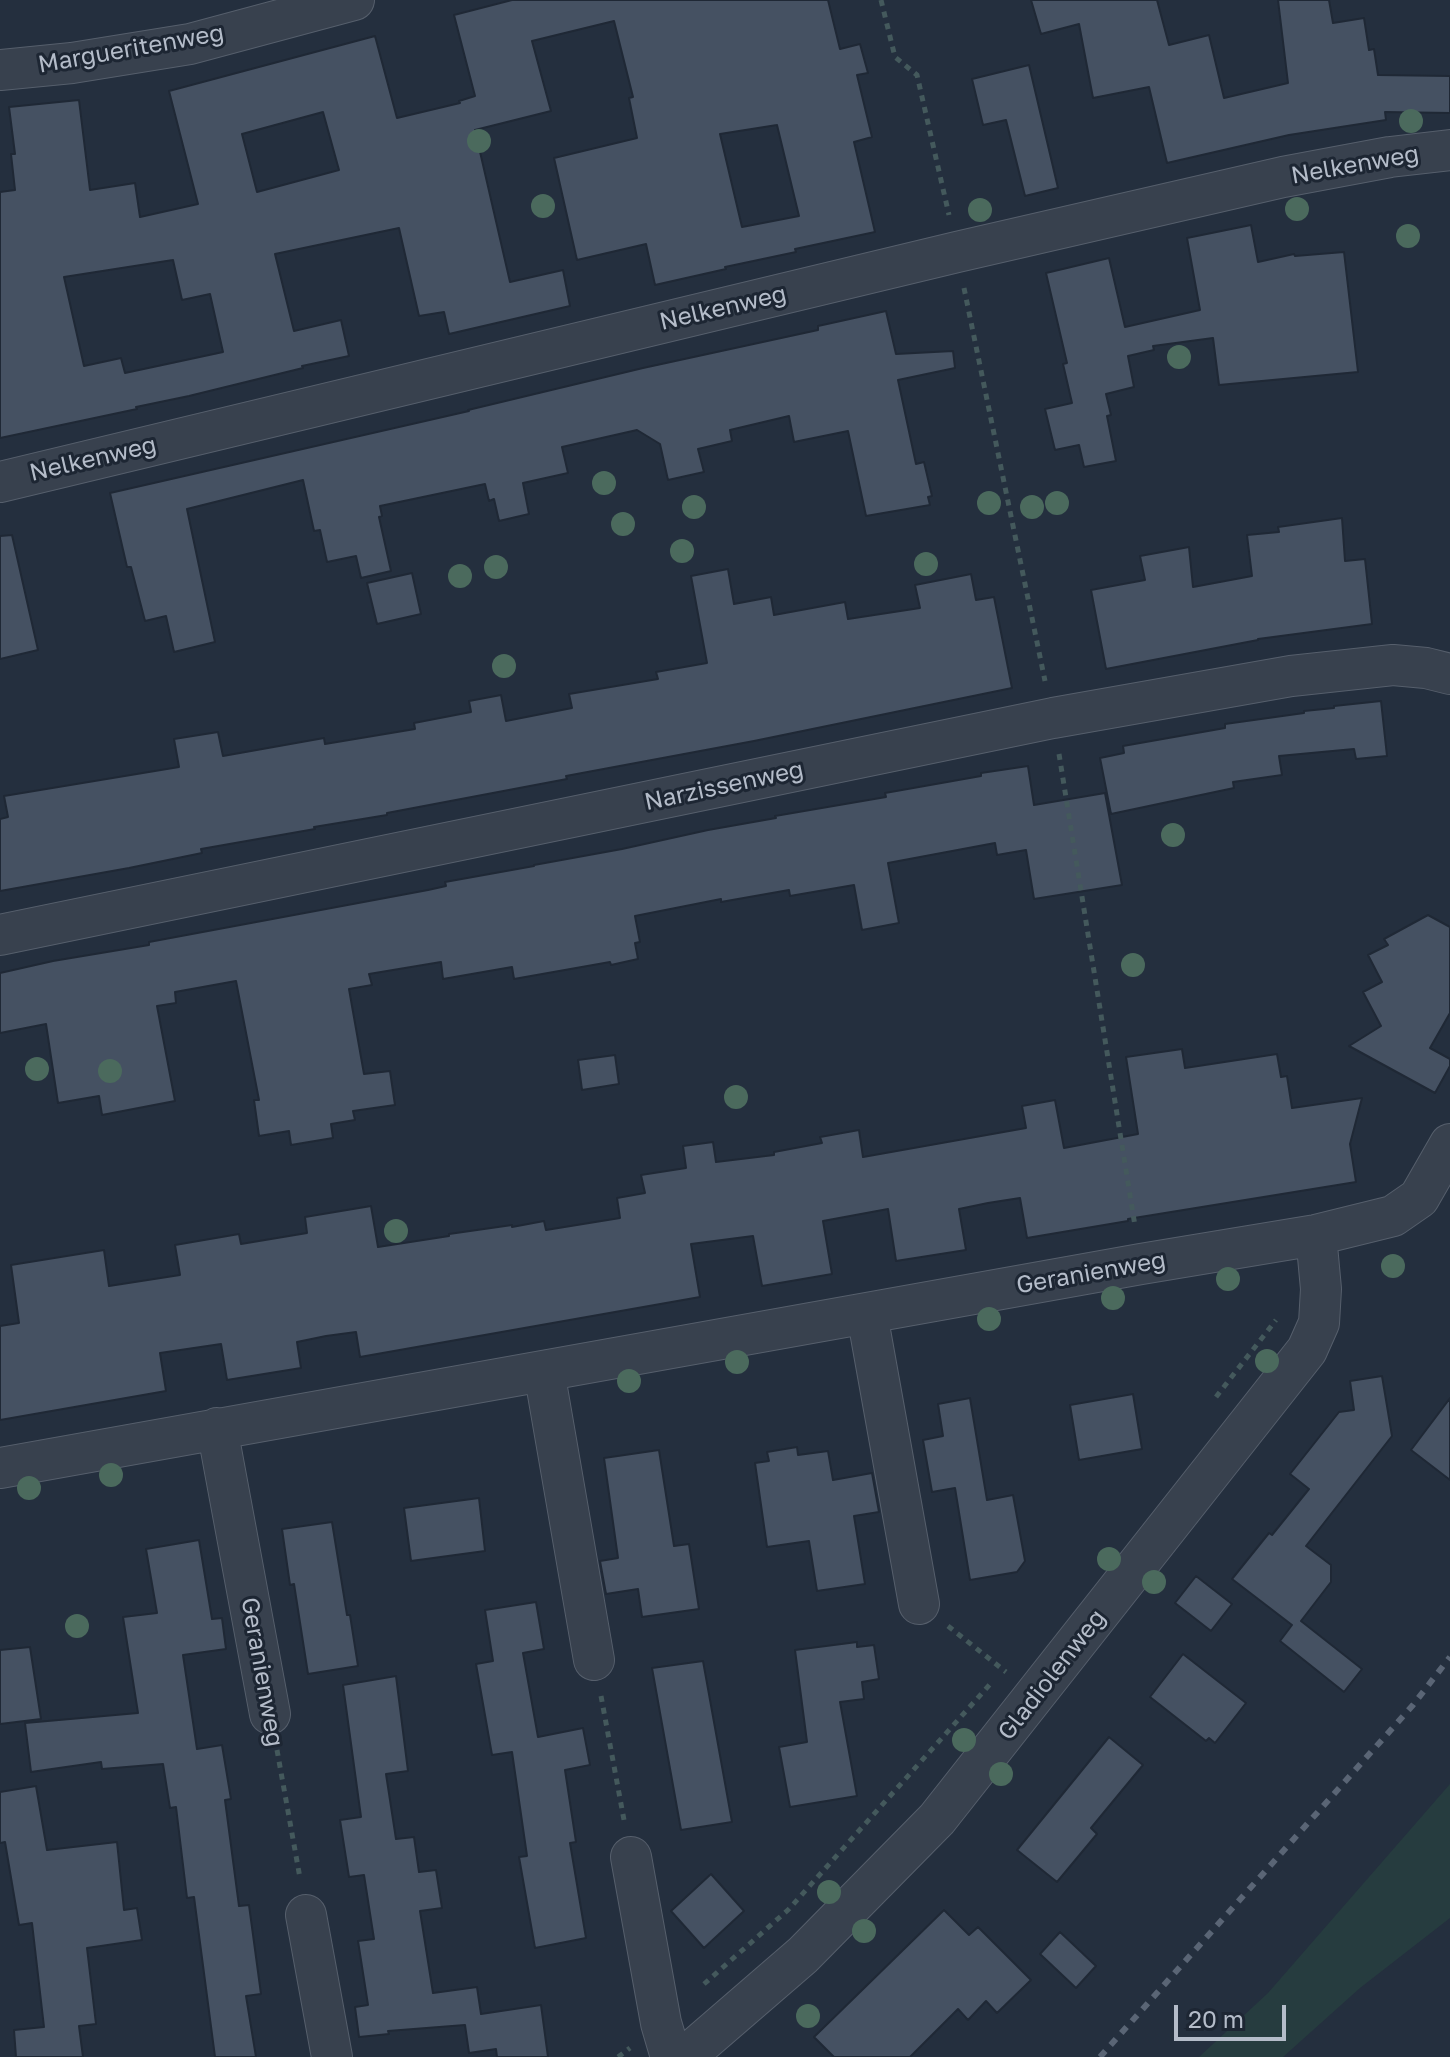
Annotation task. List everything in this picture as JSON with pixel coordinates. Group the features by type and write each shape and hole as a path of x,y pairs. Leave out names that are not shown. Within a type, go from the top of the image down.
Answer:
{"street":[{"name":"Margueritenweg","path":"0,70 72,63 190,44 354,0"},
{"name":"Nelkenweg","path":"0,482 957,252 1283,177 1390,157 1450,150"},
{"name":"Narzissenweg","path":"0,935 1053,718 1291,676 1393,665 1450,674"},
{"name":"Geranienweg","path":"0,1468 1316,1235 1393,1216 1419,1198 1450,1144"},
{"name":"Gladiolenweg","path":"685,2057 803,1955 937,1819 1307,1350 1319,1323 1321,1289 1316,1235"},
{"path":"867,1314 919,1604"},
{"path":"544,1371 594,1660"},
{"name":"Geranienweg","path":"217,1428 270,1714"},
{"path":"631,1857 666,2040"},
{"path":"306,1915 332,2057"}],"path":[{"path":"881,0 895,57 917,75 957,252 1053,718 1141,1264"},
{"path":"1215,1398 1282,1312"},
{"path":"919,1604 1036,1696"},
{"path":"594,1660 631,1857"},
{"path":"618,2057 666,2040 789,1909 1003,1669"},
{"name":"Geranienweg","path":"270,1714 306,1915"}],"green space":[{"path":"1450,1784 1450,1918 1360,1988 1283,2057 1199,2057 1268,1993"}],"building":[{"path":"512,0 828,0 840,49 860,44 868,73 857,75 872,137 854,142 875,232 655,285 646,244 577,260 554,158 637,138 629,98 633,97 614,21 532,41 551,111 475,130 510,282 563,270 570,306 449,334 444,312 419,316 399,228 275,254 294,331 341,320 349,356 137,409 0,438 0,192 15,190 11,154 15,154 9,107 79,100 90,190 135,183 140,217 198,204 169,91 375,36 397,118 460,103 475,96 454,15","holes":["323,112 339,170 257,192 242,134","777,125 799,216 742,227 720,134","173,260 182,300 210,294 223,352 125,373 121,358 84,366 64,277"]},
{"path":"1031,0 1157,0 1169,45 1209,35 1224,98 1288,83 1278,0 1329,0 1333,23 1364,18 1369,50 1374,49 1378,75 1450,76 1450,113 1385,112 1386,120 1289,135 1167,163 1149,87 1093,98 1079,24 1041,34"},
{"path":"1029,65 1058,188 1025,196 1006,120 983,125 972,79"},
{"path":"1251,225 1258,262 1294,254 1344,252 1358,372 1219,385 1213,338 1153,346 1154,350 1128,356 1134,387 1106,394 1116,461 1084,467 1079,445 1055,450 1045,409 1072,403 1063,364 1067,363 1046,273 1109,258 1125,327 1200,310 1187,238"},
{"path":"886,311 896,354 953,351 955,368 898,380 916,464 924,462 932,496 928,497 930,505 866,516 848,431 794,442 789,416 730,430 732,441 698,449 704,472 668,480 660,444 637,430 562,447 568,473 523,483 529,514 499,521 494,499 489,501 485,484 380,506 382,516 379,517 391,571 361,578 356,556 327,562 320,530 314,531 303,480 187,509 215,642 174,652 166,616 145,621 131,567 127,567 110,493 818,330 818,326"},
{"path":"1342,518 1345,561 1365,559 1372,624 1258,639 1106,669 1091,590 1145,580 1140,556 1189,547 1193,587 1252,576 1247,535 1279,532 1278,527"},
{"path":"12,535 38,650 0,659 0,536"},
{"path":"728,569 734,604 771,597 774,615 845,602 848,619 920,608 915,585 971,574 976,600 994,597 1012,688 566,776 567,779 387,815 201,849 202,853 129,868 0,891 0,819 8,817 4,796 179,767 174,739 218,732 223,756 324,738 325,744 415,729 414,723 471,712 469,701 501,695 506,721 572,708 569,694 658,679 656,672 707,663 691,576"},
{"path":"412,573 421,614 377,624 367,583"},
{"path":"1381,701 1387,756 1356,759 1354,749 1279,756 1282,775 1233,782 1234,788 1111,814 1100,758 1124,753 1123,746 1225,728 1225,724"},
{"path":"1028,766 1034,805 1105,793 1122,885 1034,899 1026,850 997,855 995,843 888,863 899,923 862,930 854,885 790,896 789,890 721,902 721,899 635,916 640,942 635,943 638,959 611,965 610,962 514,979 512,967 443,979 441,962 369,974 372,985 349,989 364,1074 390,1071 395,1105 353,1111 355,1120 331,1124 333,1138 291,1145 289,1131 259,1136 254,1100 259,1100 236,981 175,992 176,1003 157,1006 175,1101 102,1115 99,1096 58,1103 46,1024 0,1033 0,973 428,890 446,886 445,882 886,797 885,793"},
{"path":"1428,915 1450,927 1450,1013 1430,1048 1450,1059 1450,1066 1435,1093 1349,1046 1381,1026 1363,992 1382,982 1368,955 1388,945 1384,939"},
{"path":"1182,1049 1185,1068 1277,1054 1281,1077 1287,1076 1292,1108 1362,1098 1350,1144 1356,1182 1027,1238 1020,1198 988,1203 959,1209 966,1250 896,1261 888,1209 823,1221 832,1274 762,1286 753,1236 691,1244 700,1297 360,1357 356,1332 326,1336 297,1342 301,1368 227,1380 221,1344 160,1353 166,1391 0,1420 0,1326 19,1323 11,1265 104,1250 109,1286 180,1275 175,1245 239,1234 241,1244 307,1233 305,1217 371,1206 378,1247 544,1221 546,1230 620,1218 617,1198 645,1193 641,1175 686,1168 683,1146 713,1142 716,1162 774,1155 774,1152 822,1143 820,1137 859,1130 863,1157 1026,1128 1022,1106 1055,1100 1064,1148 1138,1134 1126,1057"},
{"path":"615,1055 619,1084 582,1090 578,1060"},
{"path":"1382,1376 1392,1436 1306,1546 1331,1565 1331,1582 1301,1621 1362,1669 1344,1692 1280,1641 1292,1625 1232,1579 1309,1489 1290,1474 1339,1412 1354,1410 1350,1381"},
{"path":"1133,1394 1142,1449 1079,1460 1070,1405"},
{"path":"970,1398 987,1500 1013,1495 1025,1561 1017,1572 970,1580 955,1488 932,1492 923,1440 943,1436 938,1404"},
{"path":"1450,1398 1450,1480 1411,1450"},
{"path":"797,1447 798,1455 828,1451 833,1480 872,1473 879,1512 854,1516 865,1584 817,1591 809,1541 767,1547 755,1463 769,1461 767,1452"},
{"path":"659,1450 674,1546 689,1544 699,1609 642,1617 638,1589 606,1594 600,1561 618,1558 604,1458"},
{"path":"479,1498 485,1551 411,1561 404,1508"},
{"path":"332,1522 358,1666 308,1674 282,1529"},
{"path":"199,1540 212,1619 222,1618 226,1649 183,1655 197,1749 222,1745 231,1799 225,1800 239,1906 249,1905 261,1994 246,1996 256,2057 215,2057 194,1897 187,1898 176,1807 170,1808 163,1764 102,1769 101,1762 31,1772 25,1723 138,1713 123,1617 157,1613 146,1549"},
{"path":"1196,1576 1232,1604 1211,1631 1175,1603"},
{"path":"536,1602 544,1649 523,1653 538,1737 583,1728 590,1765 565,1770 576,1842 570,1843 586,1938 535,1948 519,1857 527,1856 512,1752 492,1755 476,1664 493,1661 485,1610"},
{"path":"857,1642 857,1647 874,1645 879,1679 862,1682 864,1699 840,1702 857,1796 790,1807 779,1747 807,1742 795,1650"},
{"path":"30,1647 41,1719 0,1724 0,1650"},
{"path":"1183,1654 1246,1703 1215,1743 1209,1738 1206,1741 1150,1697"},
{"path":"703,1661 732,1822 681,1830 652,1668"},
{"path":"396,1676 408,1771 386,1774 396,1839 414,1837 419,1872 436,1870 442,1908 420,1911 433,1993 477,1987 481,2014 541,2005 548,2057 497,2057 496,2049 469,2053 465,2025 388,2031 389,2034 359,2037 355,2007 368,2005 358,1941 374,1939 364,1875 349,1877 340,1820 361,1817 343,1685"},
{"path":"1109,1737 1143,1765 1091,1828 1097,1834 1057,1882 1017,1850"},
{"path":"36,1786 47,1850 117,1842 124,1910 137,1908 142,1940 87,1948 96,2024 79,2026 83,2057 16,2057 14,2030 44,2027 32,1923 19,1925 5,1842 0,1843 0,1792"},
{"path":"711,1874 744,1911 704,1948 671,1911"},
{"path":"944,1910 969,1935 978,1927 1031,1980 997,2013 986,2001 968,2020 958,2009 910,2057 834,2057 814,2037"},
{"path":"1060,1932 1096,1966 1076,1988 1040,1954"}],"railway":[{"path":"1100,2057 1413,1705 1450,1657"}]}
